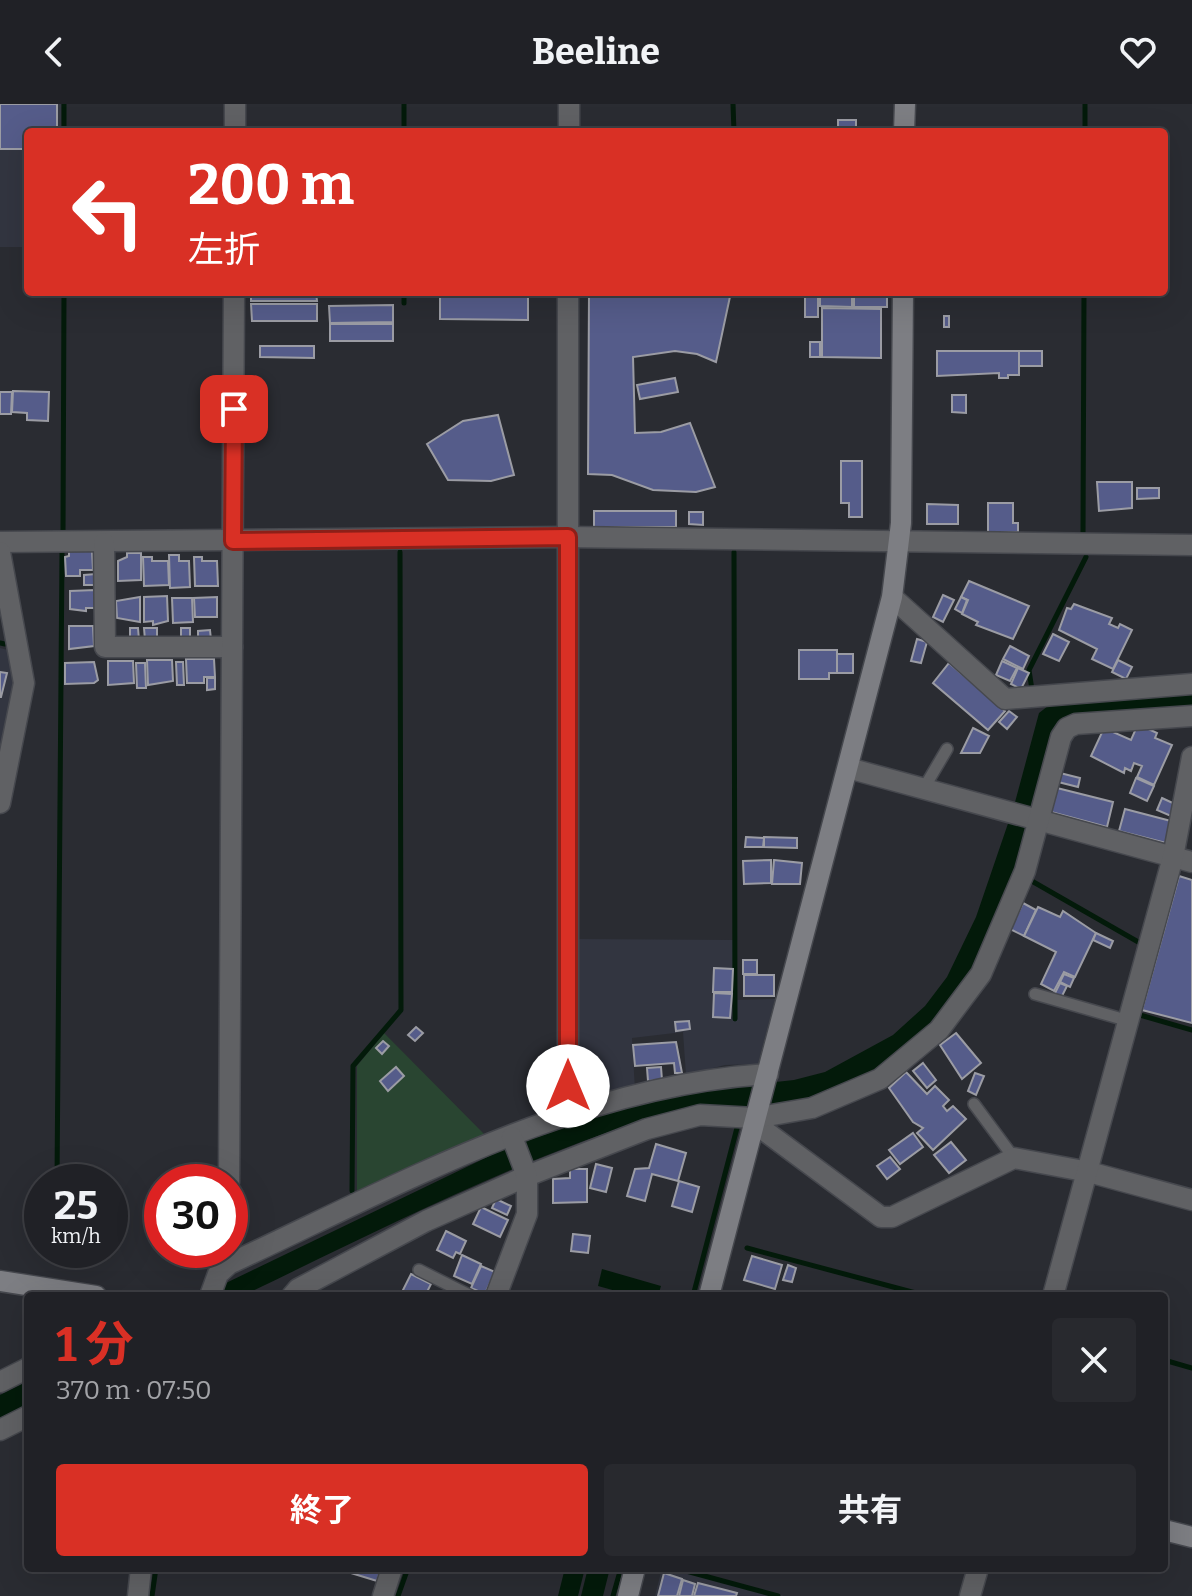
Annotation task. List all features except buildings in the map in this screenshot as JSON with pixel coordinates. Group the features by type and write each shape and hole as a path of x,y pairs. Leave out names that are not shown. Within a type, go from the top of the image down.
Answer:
{"street":[{"path":"235,104 235,128"},
{"path":"569,104 569,128"},
{"path":"904,128 905,104"},
{"path":"229,1164 234,296"},
{"path":"568,296 568,1117"},
{"path":"710,1292 892,597 899,544 903,296"},
{"path":"0,542 568,537 899,544 1192,545"},
{"path":"104,543 105,647 232,647"},
{"path":"0,552 24,683 2,777 0,803"},
{"path":"892,597 1005,699 1192,684"},
{"path":"295,1292 426,1221 525,1172 687,1118 737,1114 756,1116 812,1108 880,1079 939,1030 963,1002 1001,934 1040,819 1061,737 1067,728 1076,724 1192,716"},
{"path":"1054,1292 1129,1021 1183,859 1192,757"},
{"path":"848,768 1183,859"},
{"path":"248,1249 391,1187 568,1117 646,1092 725,1076 767,1077"},
{"path":"756,1116 881,1217 892,1217 1014,1158 1089,1172 1192,1200"},
{"path":"498,1292 527,1214 525,1172 513,1140"},
{"path":"212,1292 222,1268"},
{"path":"0,1281 70,1292"},
{"path":"0,1382 24,1370"},
{"path":"0,1430 24,1418"},
{"path":"1168,1531 1192,1537"},
{"path":"138,1596 141,1572"},
{"path":"383,1596 391,1572"},
{"path":"628,1596 634,1572"},
{"path":"970,1596 977,1572"}],"lane":[{"path":"924,788 947,749"},
{"path":"1035,994 1129,1021"},
{"path":"974,1104 1014,1158"},
{"path":"419,1270 463,1292"}],"shaded area":[{"path":"0,104 61,104 61,128 24,128 24,247 0,247"},
{"path":"0,648 12,651 17,680 0,770"},
{"path":"1192,690 1192,710 1070,720 1007,888 967,981 940,1018 886,1063 845,1086 801,1103 673,1112 604,1134 447,1198 250,1292 207,1292 504,1149 637,1102 684,1092 794,1080 825,1072 893,1035 925,1006 947,977 976,917 1014,806 1039,713 1057,699"},
{"path":"576,939 733,940 733,1000 775,999 758,1064 725,1065 686,1075 683,1032 632,1038 635,1090 577,1110"},
{"path":"384,1033 486,1136 357,1191 357,1066"},
{"path":"602,1269 661,1286 659,1292 620,1292 598,1286"},
{"path":"24,1383 24,1406 0,1418 0,1395"},
{"path":"564,1572 584,1572 578,1596 558,1596"},
{"path":"587,1572 609,1572 603,1596 581,1596"},
{"path":"661,1572 694,1572 784,1596 655,1596"}],"waterway":[{"path":"64,104 64,128"},
{"path":"404,104 404,128"},
{"path":"733,104 734,128"},
{"path":"1085,104 1085,128"},
{"path":"63,535 64,296"},
{"path":"404,296 404,303"},
{"path":"1083,535 1084,296"},
{"path":"352,1191 353,1066 401,1010 400,552"},
{"path":"734,552 735,1019"},
{"path":"57,1164 62,553"},
{"path":"1032,690 1029,670 1086,557"},
{"path":"0,643 5,644"},
{"path":"1030,880 1140,943"},
{"path":"1140,1015 1192,1030"},
{"path":"694,1292 737,1128"},
{"path":"747,1248 912,1292"},
{"path":"1168,1361 1192,1368"},
{"path":"152,1596 155,1572"},
{"path":"398,1596 407,1572"},
{"path":"613,1596 620,1572"},
{"path":"690,1572 778,1596"}],"route":[{"path":"234,409 233,541 568,537 568,1086"}]}
